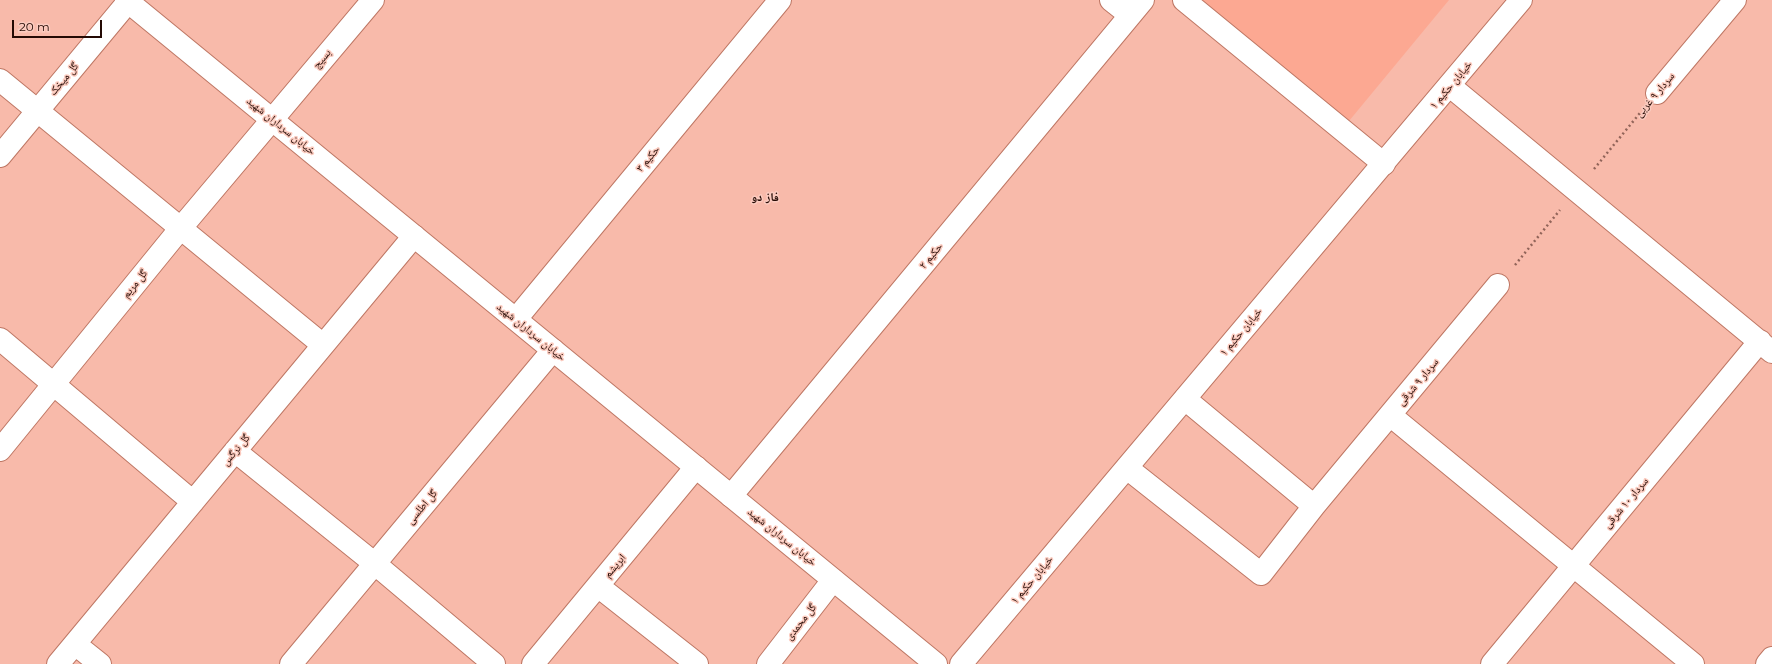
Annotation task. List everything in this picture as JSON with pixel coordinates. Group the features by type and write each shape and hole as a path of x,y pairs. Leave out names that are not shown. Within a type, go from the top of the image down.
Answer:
{"street":[{"name":"بسیج","path":"272,119 373,0"},
{"name":"حکیم ۳","path":"516,319 780,0"},
{"path":"1111,0 1136,8"},
{"path":"1184,0 1384,164"},
{"name":"خیابان حکیم ۱","path":"960,664 1186,399 1521,0"},
{"name":"سردار ۹ غربی","path":"1657,93 1734,0"},
{"name":"خیابان سرداران شهید","path":"127,1 936,664"},
{"name":"گل میخک","path":"0,156 127,1"},
{"name":"حکیم ۲","path":"731,496 1136,8"},
{"path":"0,80 323,345"},
{"path":"1450,86 1766,346"},
{"name":"گل مریم","path":"0,450 180,229 272,119"},
{"name":"گل نرگس","path":"58,664 414,236"},
{"name":"سردار ۹ شرقی","path":"1127,468 1261,574 1314,506 1498,285"},
{"path":"0,339 193,502"},
{"name":"سردار ۱۰ شرقی","path":"1492,664 1574,566 1766,346"},
{"name":"گل اطلسی","path":"291,664 553,350"},
{"path":"1186,399 1314,506"},
{"path":"1390,415 1693,664"},
{"path":"235,451 374,563 494,664"},
{"name":"ابریشم","path":"533,664 696,467"},
{"name":"گل محمدی","path":"768,664 833,580"},
{"path":"598,586 697,664"},
{"path":"75,644 100,664"},
{"path":"1767,664 1772,658"}],"path":[{"name":"سردار ۹ غربی","path":"1576,190 1657,93"},
{"path":"1498,285 1576,190"}],"shaded area":[{"path":"1202,0 1449,0 1349,121"}],"district":[{"name":"فاز دو","path":"765,197"}]}
